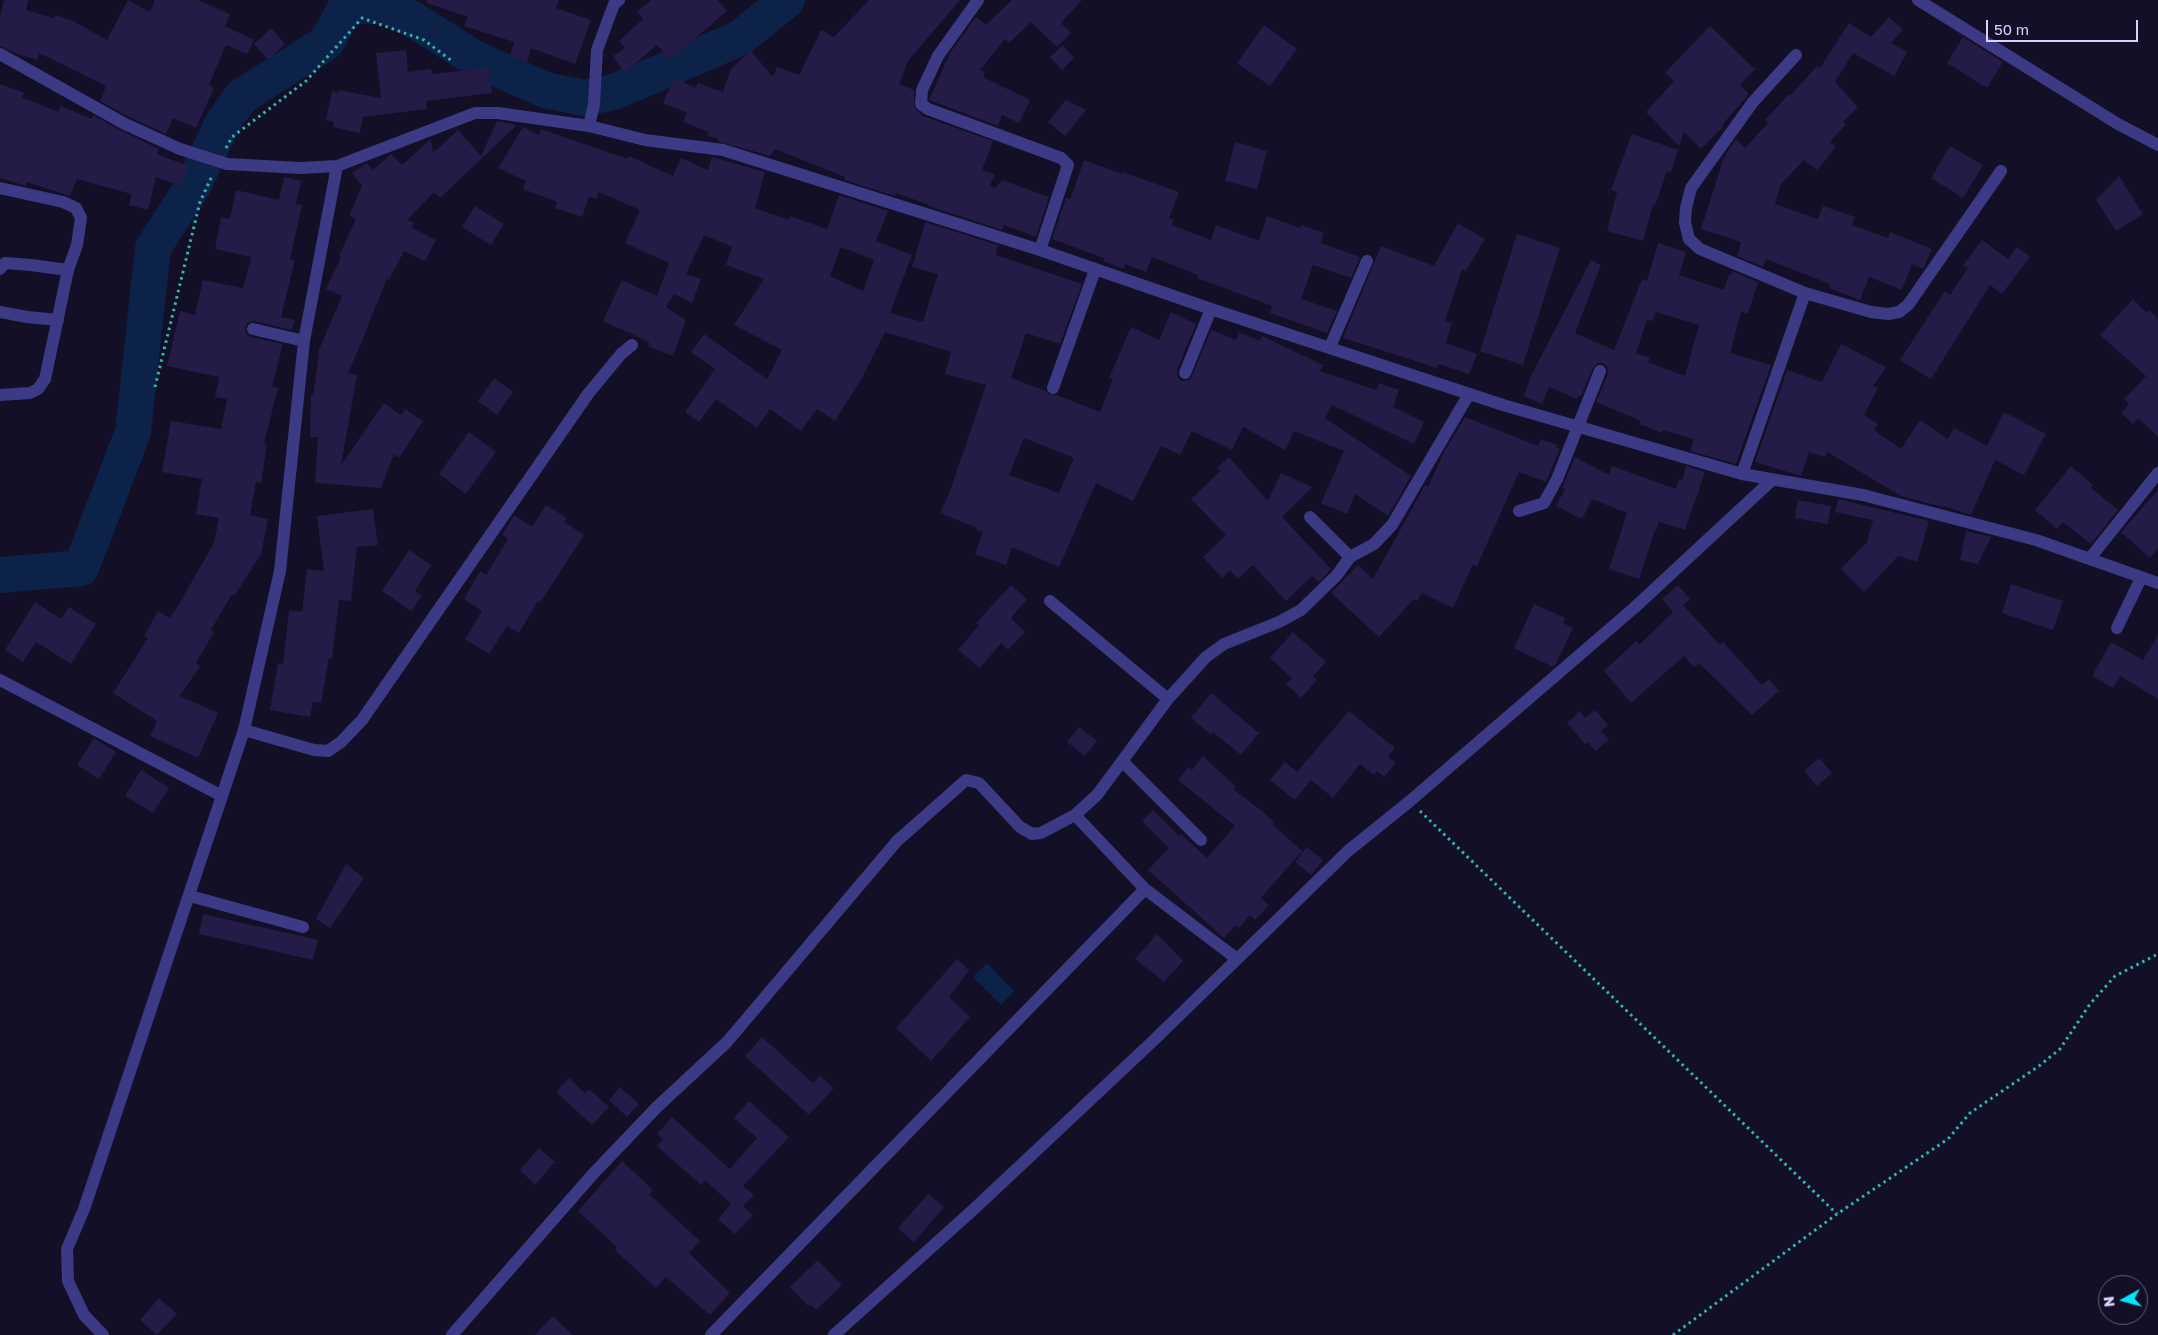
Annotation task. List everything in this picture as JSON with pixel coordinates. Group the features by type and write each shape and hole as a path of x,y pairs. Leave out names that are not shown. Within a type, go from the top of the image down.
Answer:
{"street":[{"path":"978,0 938,56 922,90 921,104 928,109 1061,158 1068,165 1040,250"},
{"path":"1918,0 2118,124 2158,145"},
{"path":"589,126 594,104 597,50 613,1"},
{"path":"0,54 125,124 180,150 227,164 301,168 336,166 475,113 498,113 589,126 645,140 723,150 1040,250 1210,309 1469,394 1578,427 1742,474 1863,495 2036,540 2158,583"},
{"path":"1796,55 1753,102 1691,188 1686,208 1685,224 1689,239 1700,249 1805,293 1871,312 1888,314 1899,312 1908,305 2001,171"},
{"path":"103,1335 84,1315 68,1281 67,1249 84,1209 244,730 280,571 304,341 336,166"},
{"path":"0,188 63,202 76,208 81,218 78,245 68,270 42,384 30,394 0,396"},
{"path":"1330,347 1367,261"},
{"path":"0,268 5,264 32,264 68,270"},
{"path":"1053,388 1095,270"},
{"path":"1742,474 1805,293"},
{"path":"1185,373 1210,309"},
{"path":"0,312 58,320"},
{"path":"253,329 304,341"},
{"path":"244,730 314,750 328,751 341,742 362,720 588,394 632,345"},
{"path":"1519,510 1544,503 1557,479 1600,371"},
{"path":"452,1335 593,1174 657,1107 727,1042 897,841 966,780 979,783 1020,827 1032,834 1041,833 1075,815 1097,795 1168,698 1206,657 1224,644 1279,622 1301,610 1337,575 1350,557 1374,544 1392,525 1469,394"},
{"path":"2090,558 2158,473"},
{"path":"834,1335 982,1202 1153,1042 1348,851 1410,802 1634,608 1772,480"},
{"path":"1310,517 1350,557"},
{"path":"2117,628 2142,578"},
{"path":"1050,601 1168,698"},
{"path":"0,680 222,796"},
{"path":"1122,761 1201,840"},
{"path":"1075,815 1145,889 1237,959"},
{"path":"711,1335 1145,889"},
{"path":"190,896 302,927"}],"path":[{"path":"1410,802 1837,1214"},
{"path":"1674,1335 1837,1214 1948,1139 1970,1113 2039,1066 2060,1049 2090,1004 2115,976 2158,954"}],"water":[{"path":"987,963 1014,991 1001,1005 973,977"}],"building":[{"path":"4,0 28,0 26,10 54,18 55,15 73,21 107,40 128,0 150,12 155,0 198,0 230,14 225,26 254,40 247,54 226,45 209,85 214,88 196,128 173,118 166,134 100,101 106,86 39,53 38,60 17,54 0,46 0,17"},
{"path":"427,0 559,0 556,8 591,20 575,64 531,48 527,62 510,56 514,42 464,26 468,17 427,3"},
{"path":"651,0 718,0 727,11 670,60 657,45 624,73 613,56 625,48 619,41 643,19 637,12"},
{"path":"869,0 960,0 908,61 899,84 914,90 914,107 923,116 993,141 982,170 995,175 990,185 995,188 1002,180 1049,197 1036,237 1004,225 1002,230 896,193 895,196 844,180 845,177 775,149 770,156 717,141 718,139 708,136 709,132 683,122 687,113 663,103 674,78 696,88 698,83 723,92 731,69 751,51 773,77 777,67 799,75 821,30 834,37"},
{"path":"1012,0 1082,0 1061,23 1071,33 1057,47 1031,22 1009,43 1005,39 980,70 985,72 983,77 1030,100 1019,123 1002,115 998,126 929,100 950,53 976,17 986,25"},
{"path":"1889,17 1903,30 1891,43 1907,52 1894,76 1853,53 1835,82 1858,107 1843,122 1846,124 1830,142 1836,147 1817,170 1804,160 1781,184 1775,204 1818,219 1823,206 1855,217 1852,225 1888,238 1890,232 1932,249 1923,269 1912,264 1902,290 1869,277 1860,300 1829,288 1830,284 1766,259 1763,267 1737,256 1741,242 1701,229 1724,157 1736,139 1745,148 1768,123 1765,120 1789,94 1790,96 1817,66 1820,68 1849,23 1871,37"},
{"path":"1264,25 1297,49 1270,86 1237,63"},
{"path":"1710,26 1755,69 1740,85 1749,94 1722,125 1724,126 1701,149 1684,132 1679,146 1646,112 1674,81 1665,73"},
{"path":"271,28 285,44 268,60 254,44"},
{"path":"1963,37 2003,62 1987,88 1947,63"},
{"path":"1063,45 1074,58 1062,70 1050,57"},
{"path":"406,50 408,72 431,69 432,74 488,68 492,93 426,101 427,109 363,117 360,133 333,127 334,122 326,120 332,91 339,92 339,90 381,98 376,53"},
{"path":"0,84 24,93 22,97 58,112 61,106 92,119 93,115 159,149 157,154 188,166 181,186 156,177 148,210 129,205 131,194 77,179 70,196 27,182 26,186 0,178"},
{"path":"1066,100 1086,110 1065,136 1048,122"},
{"path":"497,121 517,125 440,198 434,192 407,220 414,223 412,228 436,240 425,261 404,251 389,280 387,279 348,373 357,375 341,465 384,403 401,415 405,409 423,421 399,458 394,454 381,488 315,483 318,437 310,437 311,395 313,395 319,355 317,354 342,296 326,289 356,219 349,216 362,186 352,173 367,163 373,170 391,154 402,165 431,139 433,153 458,130 481,156"},
{"path":"523,127 539,135 541,129 628,159 629,156 673,176 681,158 708,170 712,157 765,172 755,208 789,220 790,216 827,229 839,195 888,211 876,241 912,255 890,313 923,322 938,274 912,267 925,222 998,245 996,255 1082,284 1060,344 1026,333 1011,378 1046,391 1050,395 1057,395 1100,412 1113,379 1109,378 1131,327 1159,340 1171,312 1196,324 1177,370 1178,378 1182,381 1190,380 1211,330 1236,340 1239,332 1260,341 1262,336 1323,365 1320,371 1376,390 1379,383 1399,390 1393,407 1424,422 1414,444 1332,405 1325,418 1411,476 1388,516 1355,494 1347,514 1321,503 1344,451 1294,431 1285,450 1243,427 1232,450 1192,431 1180,455 1161,446 1133,501 1096,483 1059,567 1012,547 1006,565 975,554 983,532 940,513 950,491 986,385 945,374 951,352 885,332 862,378 835,421 817,409 801,431 770,409 757,428 716,399 699,422 685,412 715,369 691,352 704,334 767,379 782,350 734,325 764,279 726,265 732,247 704,235 686,274 701,279 692,303 674,294 666,307 686,320 673,356 648,346 649,342 603,321 622,280 657,296 669,263 625,243 640,210 599,192 597,199 589,197 582,217 555,208 557,202 523,189 526,181 498,168","holes":["841,247 874,260 863,291 830,276","1024,438 1074,458 1059,493 1009,475"]},
{"path":"1632,134 1678,150 1671,172 1667,171 1655,205 1653,205 1643,241 1607,231 1617,192 1611,190"},
{"path":"1235,142 1267,151 1257,189 1225,181"},
{"path":"1950,146 1983,165 1963,198 1931,178"},
{"path":"1084,160 1179,192 1169,218 1174,220 1172,225 1211,240 1216,225 1259,241 1267,216 1300,228 1301,225 1324,233 1321,243 1360,257 1351,278 1313,265 1301,299 1337,311 1327,333 1270,313 1272,306 1197,278 1198,275 1152,257 1146,272 1125,264 1124,269 1103,261 1104,258 1052,239 1066,198 1070,199"},
{"path":"2119,176 2143,214 2116,231 2096,200"},
{"path":"284,177 301,181 296,204 302,205 290,259 295,260 281,317 295,320 292,330 254,321 247,323 245,328 247,335 251,337 283,344 272,387 278,388 264,444 267,445 261,483 256,482 250,515 268,519 261,554 235,595 232,594 211,630 214,632 196,663 200,666 180,696 218,713 198,758 150,736 157,721 113,693 148,638 144,636 158,611 170,618 179,604 214,543 219,518 196,514 202,479 162,472 171,421 221,429 227,399 215,397 219,377 167,366 180,311 195,315 203,280 243,288 251,257 215,249 221,217 230,219 236,190 279,200"},
{"path":"475,206 504,224 491,245 462,227"},
{"path":"1458,223 1485,239 1466,271 1462,269 1445,321 1452,323 1446,343 1477,354 1469,374 1439,364 1437,368 1343,338 1381,246 1434,266"},
{"path":"1517,234 1560,248 1523,365 1480,351"},
{"path":"1982,240 2008,259 2017,247 2030,257 2002,294 1990,285 1931,379 1900,360 1945,291 1950,295 1968,268 1963,265"},
{"path":"1658,243 1686,252 1679,275 1724,290 1729,274 1731,275 1732,271 1758,282 1748,314 1741,312 1730,353 1771,365 1736,464 1690,451 1694,439 1662,430 1662,433 1639,424 1641,421 1596,402 1608,374 1607,366 1603,363 1598,363 1593,368 1581,396 1579,395 1577,399 1549,387 1542,404 1524,396 1531,376 1591,260 1601,265 1575,333 1614,350 1642,279 1647,281","holes":["1656,312 1699,325 1685,376 1648,362 1650,358 1636,353 1647,320 1652,321"]},
{"path":"2133,299 2146,312 2149,310 2158,319 2158,437 2138,418 2133,424 2121,413 2129,404 2124,399 2146,376 2100,335"},
{"path":"1841,344 1886,367 1873,386 1878,388 1864,415 1878,424 1874,430 1901,449 1920,420 1948,439 1954,428 1987,446 2004,412 2046,434 2024,475 1995,460 1971,515 1944,506 1901,496 1827,452 1825,457 1809,452 1801,476 1755,462 1787,370 1822,382"},
{"path":"494,378 513,392 497,415 478,401"},
{"path":"1465,417 1538,446 1541,439 1557,445 1556,447 1560,449 1546,482 1519,472 1477,566 1473,564 1453,608 1422,593 1417,601 1414,599 1379,637 1331,593 1358,565 1373,579 1425,485 1428,487 1444,452"},
{"path":"469,432 496,452 466,494 439,474"},
{"path":"1229,457 1268,501 1281,473 1312,487 1282,517 1331,569 1319,582 1312,576 1286,601 1253,565 1238,579 1230,570 1222,578 1203,557 1226,535 1191,499 1220,471 1217,468"},
{"path":"1575,457 1609,475 1612,466 1676,489 1679,479 1682,480 1686,466 1705,472 1685,530 1659,522 1639,579 1609,569 1627,513 1592,499 1582,519 1556,506 1565,489 1562,488"},
{"path":"2071,466 2093,485 2091,488 2118,510 2091,544 2063,522 2057,529 2035,510"},
{"path":"2158,490 2158,548 2150,558 2121,532"},
{"path":"1838,499 1929,521 1917,562 1898,556 1864,592 1841,569 1867,542 1873,520 1835,512"},
{"path":"1798,500 1831,506 1828,524 1795,518"},
{"path":"546,505 567,518 564,522 584,535 540,603 538,601 519,633 507,626 489,654 465,639 482,611 464,599 480,571 486,575 508,539 502,535 514,515 532,527"},
{"path":"373,509 378,545 357,547 351,601 339,600 332,659 329,658 321,703 313,702 310,717 270,710 278,663 283,664 289,610 302,612 307,569 324,571 317,516"},
{"path":"1966,531 1991,537 1978,564 1960,560"},
{"path":"409,550 431,565 415,591 422,596 411,611 382,591"},
{"path":"2011,584 2063,601 2053,630 2002,613"},
{"path":"1011,585 1027,599 1011,618 1025,632 1008,650 1001,643 980,668 958,650 979,625 976,623"},
{"path":"1678,585 1690,599 1683,605 1720,645 1723,642 1762,685 1769,679 1779,691 1752,715 1699,663 1694,667 1684,656 1631,703 1604,671 1636,641 1639,645 1673,612 1662,599"},
{"path":"35,602 61,619 69,607 96,624 71,664 36,642 23,662 5,650"},
{"path":"1534,604 1565,618 1563,623 1573,628 1553,667 1514,648"},
{"path":"1293,632 1326,662 1313,676 1317,680 1301,698 1286,684 1292,678 1270,658"},
{"path":"2158,635 2158,699 2120,676 2113,688 2092,676 2111,642 2143,660"},
{"path":"1211,693 1259,733 1241,755 1213,732 1211,735 1191,718"},
{"path":"1595,710 1608,725 1601,731 1609,740 1595,751 1588,742 1585,744 1567,723 1580,711 1585,718"},
{"path":"1349,711 1395,748 1388,757 1396,763 1384,777 1377,771 1374,775 1360,764 1333,798 1311,780 1295,800 1270,780 1285,762 1297,772"},
{"path":"1079,727 1097,741 1085,756 1067,742"},
{"path":"94,738 116,752 99,779 77,765"},
{"path":"1203,756 1235,786 1233,789 1262,811 1274,822 1272,824 1302,851 1261,898 1269,905 1255,920 1250,915 1239,928 1236,925 1224,938 1148,870 1169,848 1142,821 1153,810 1179,836 1181,834 1207,858 1235,826 1178,780 1188,767 1192,770"},
{"path":"1819,758 1832,773 1817,786 1804,771"},
{"path":"141,770 169,788 153,813 125,796"},
{"path":"1307,847 1323,860 1311,875 1295,862"},
{"path":"346,864 364,878 330,928 316,919"},
{"path":"203,914 318,940 313,960 199,934"},
{"path":"1157,934 1183,961 1164,982 1135,959"},
{"path":"957,959 969,970 949,997 970,1017 931,1061 896,1028"},
{"path":"762,1037 813,1083 820,1076 834,1088 809,1115 745,1056"},
{"path":"569,1078 585,1093 589,1089 609,1107 592,1125 556,1092"},
{"path":"620,1087 639,1104 627,1117 609,1100"},
{"path":"749,1101 789,1137 743,1186 754,1195 743,1206 753,1215 735,1234 718,1219 731,1204 705,1180 701,1185 657,1146 663,1139 657,1134 672,1117 730,1169 757,1138 734,1118"},
{"path":"539,1148 555,1162 535,1185 520,1170"},
{"path":"622,1161 653,1190 649,1194 700,1241 689,1253 730,1293 710,1315 666,1277 656,1288 615,1250 617,1247 578,1211"},
{"path":"928,1194 944,1207 914,1242 898,1228"},
{"path":"818,1260 842,1285 816,1310 810,1304 808,1306 790,1287"},
{"path":"159,1298 177,1314 157,1335 140,1320"},
{"path":"553,1316 573,1335 535,1335"}],"waterway":[{"path":"0,575 81,568 133,432 153,248 193,186 223,122 242,96 326,43 347,5 387,7 414,20 474,58 545,90 584,98 614,92 740,38 787,0"}]}
